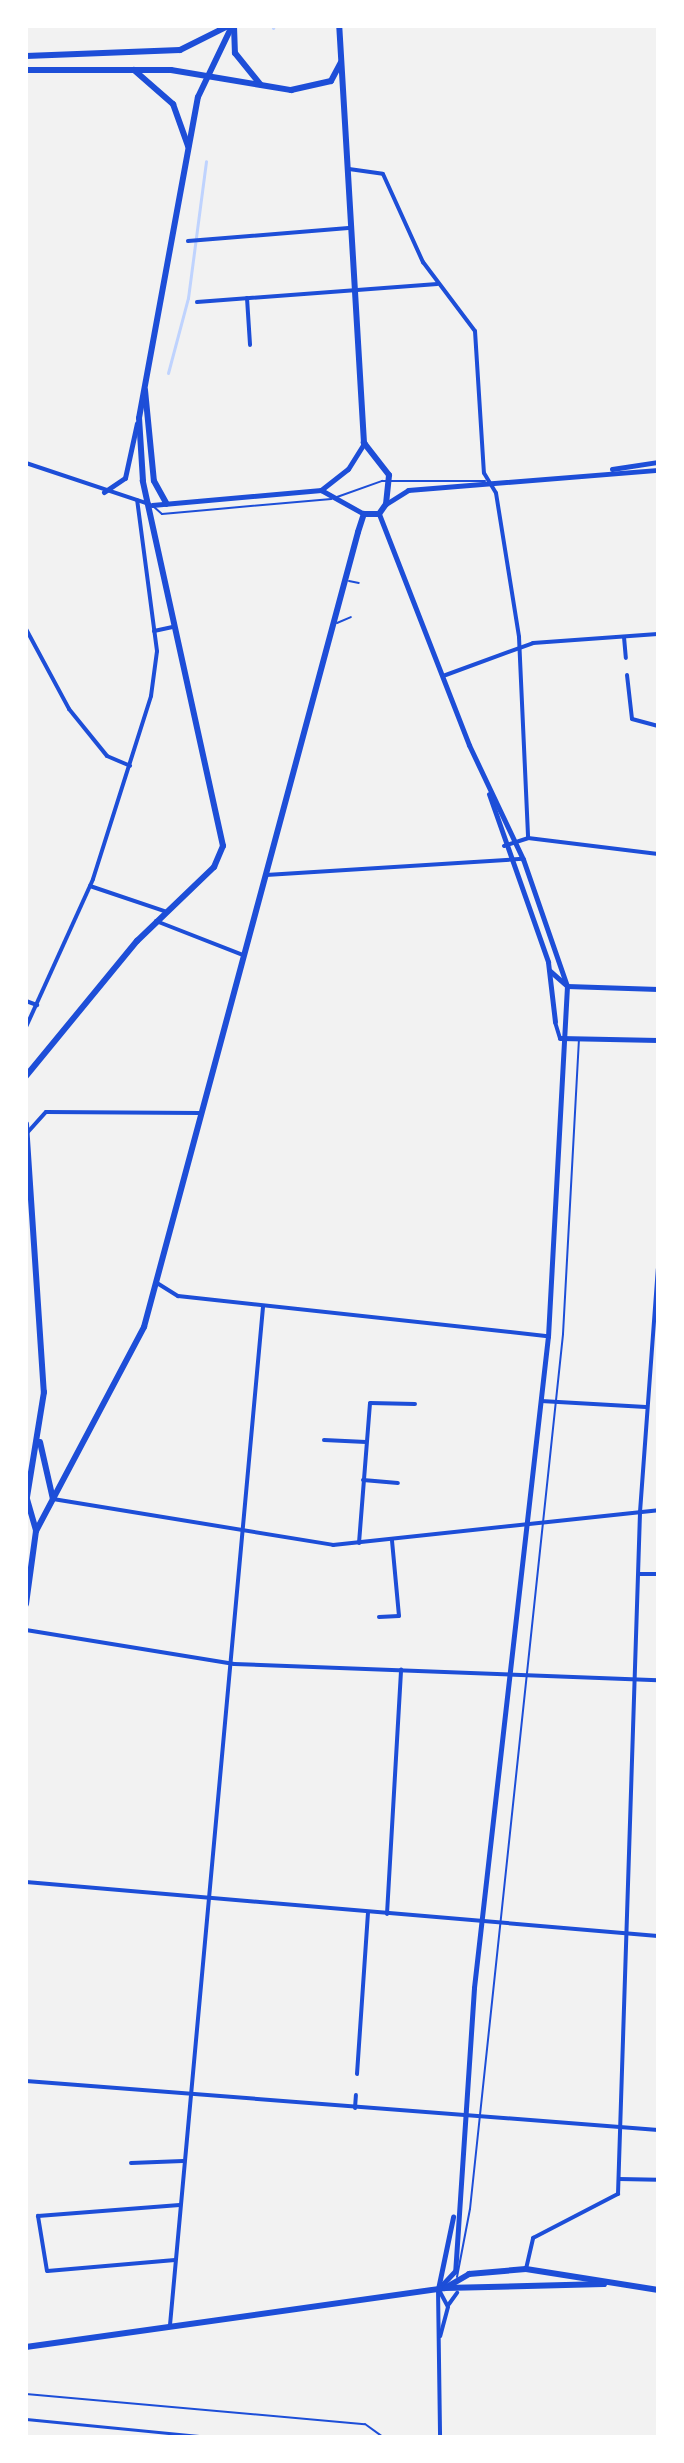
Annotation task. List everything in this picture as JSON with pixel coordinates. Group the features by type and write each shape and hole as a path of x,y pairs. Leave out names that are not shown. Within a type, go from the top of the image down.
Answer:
{"main road":[{"path":"26,56 180,50 231,26"},
{"path":"26,1076 156,921 214,867 223,846 211,766 173,627 139,418 205,76 231,26"},
{"path":"231,26 239,62 267,88"},
{"path":"26,1604 36,1531 144,1327 364,514 379,514 386,504 389,481 364,443 339,26"},
{"path":"26,70 131,69 205,76 267,88 322,85 343,58"},
{"path":"131,69 173,104 189,147"},
{"path":"145,390 154,481 167,504"},
{"path":"26,1124 28,1201 44,1392 26,1500 36,1531"},
{"path":"39,1432 53,1499"},
{"path":"442,2289 456,2280 526,2269 604,2284 658,2290"},
{"path":"26,2347 442,2289 457,2293 604,2284"}],"street":[{"path":"349,169 383,174 401,224 437,284 475,331 485,481 496,493 517,647 528,838"},
{"path":"26,177 26,309"},
{"path":"188,241 351,228"},
{"path":"197,302 437,284"},
{"path":"247,298 250,345"},
{"path":"104,492 125,478 139,418"},
{"path":"26,463 104,492 152,505 321,490 348,469 364,443"},
{"path":"386,504 408,490 609,470 658,462"},
{"path":"609,470 658,470"},
{"path":"321,490 364,514"},
{"path":"26,1027 90,886 130,766 157,663 137,500"},
{"path":"379,514 441,677 488,789 523,859 567,986 560,1038 548,1336 481,1922 455,2208 442,2289 438,2338 440,2437"},
{"path":"154,631 173,627"},
{"path":"26,629 69,709 107,756 130,766"},
{"path":"441,677 517,647 658,634"},
{"path":"624,636 626,658"},
{"path":"627,675 632,719 658,726"},
{"path":"488,789 504,846 550,971 555,1022 560,1038"},
{"path":"504,846 528,838 658,854"},
{"path":"264,875 511,863 523,859"},
{"path":"90,886 167,912"},
{"path":"156,921 243,955"},
{"path":"550,971 567,986 658,989"},
{"path":"26,1001 37,1005"},
{"path":"560,1038 658,1040"},
{"path":"27,1133 46,1112 203,1114"},
{"path":"658,1155 658,1202"},
{"path":"658,1211 658,1224"},
{"path":"526,2269 533,2238 599,2207 618,2194 639,1680 640,1512 658,1269"},
{"path":"156,1283 178,1296 548,1336"},
{"path":"170,2325 183,2161 234,1664 263,1307"},
{"path":"540,1401 646,1407"},
{"path":"359,1543 370,1403 415,1404"},
{"path":"324,1440 366,1442"},
{"path":"363,1480 398,1483"},
{"path":"53,1499 244,1534 359,1543 658,1510"},
{"path":"379,1617 399,1616 392,1540"},
{"path":"640,1574 658,1574"},
{"path":"26,1630 234,1664 658,1680"},
{"path":"387,1914 401,1668"},
{"path":"26,1882 658,1936"},
{"path":"357,2074 368,1912"},
{"path":"26,2081 658,2130"},
{"path":"355,2108 356,2095"},
{"path":"131,2163 183,2161"},
{"path":"619,2179 658,2180"},
{"path":"175,2260 47,2271 38,2216 180,2205"},
{"path":"442,2289 455,2271 455,2208"},
{"path":"442,2289 448,2307"},
{"path":"438,2338 448,2307 457,2293"},
{"path":"26,2419 209,2437"}],"lane":[{"path":"152,505 162,514 332,498 389,481 485,481"},
{"path":"345,581 359,583"},
{"path":"333,625 351,617"},
{"path":"456,2280 464,2264 553,1402 573,1073 579,1038"},
{"path":"560,1057 573,1073"},
{"path":"26,2394 365,2424 383,2437"}],"waterway":[{"path":"168,373 188,298 206,161"}]}
